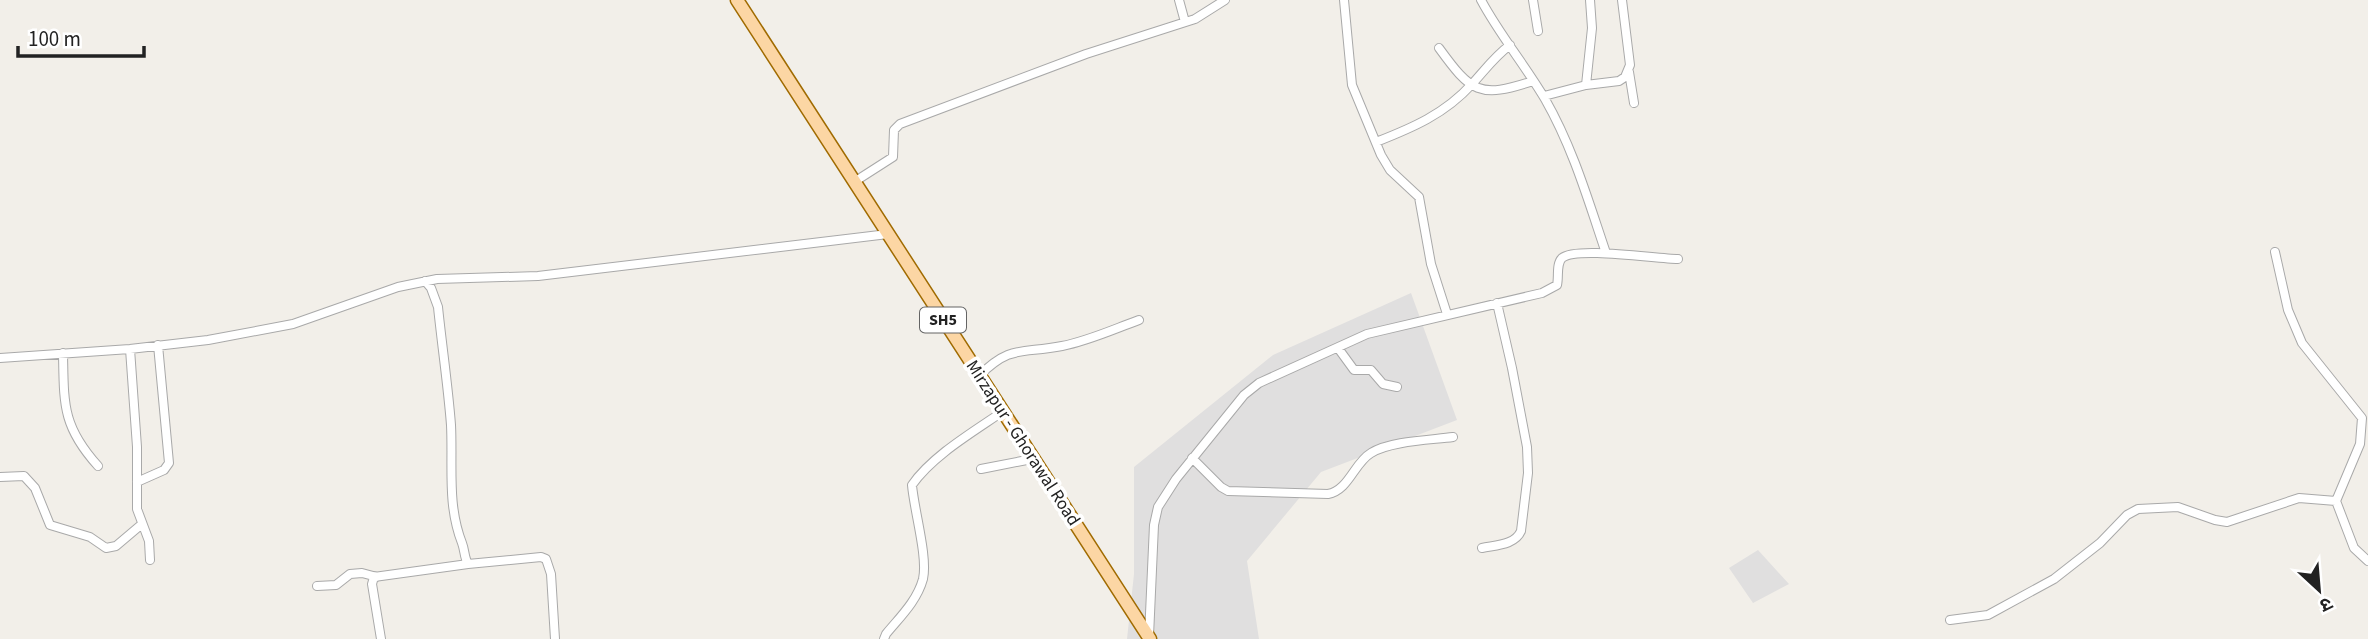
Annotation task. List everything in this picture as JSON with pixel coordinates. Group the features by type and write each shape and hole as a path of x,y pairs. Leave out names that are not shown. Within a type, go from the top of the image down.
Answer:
{"main road":[{"name":"Mirzapur - Ghorawal Road","path":"737,0 1150,638"}],"street":[{"path":"1179,0 1185,22"},
{"path":"854,182 893,157 894,130 900,124 1086,54 1185,22 1225,0"},
{"path":"1344,0 1352,85 1390,170 1419,197 1431,264 1447,314"},
{"path":"1480,0 1544,96 1574,158 1606,253"},
{"path":"1533,0 1538,31"},
{"path":"1586,85 1591,28 1590,0"},
{"path":"1622,0 1634,103"},
{"path":"1376,142 1430,120 1471,85 1490,61 1510,45"},
{"path":"1438,48 1460,77 1481,90 1494,91 1533,80"},
{"path":"1544,96 1619,80 1629,72"},
{"path":"0,358 131,349 208,340 293,324 398,287 425,281 538,276 888,234"},
{"path":"2275,252 2288,310 2302,343 2362,418 2360,444 2336,501 2354,548 2368,561"},
{"path":"1150,638 1154,525 1158,507 1192,458 1244,395 1259,383 1367,334 1542,293 1557,285 1559,263 1569,255 1606,253 1678,259"},
{"path":"425,281 432,288 438,307 451,425 451,486 456,530 468,564"},
{"path":"1482,548 1518,538 1528,473 1527,447 1513,368 1497,303"},
{"path":"979,376 1002,356 1062,346 1139,320"},
{"path":"137,482 164,470 169,463 158,345"},
{"path":"1338,348 1354,370 1371,370 1383,384 1397,387"},
{"path":"131,349 137,509 149,541 150,559"},
{"path":"62,354 64,404 68,422 78,442 98,467"},
{"path":"884,639 913,602 923,579 924,563 912,485 918,476 959,442 1002,412"},
{"path":"1192,458 1228,491 1328,494 1339,490 1364,458 1372,452 1453,437"},
{"path":"981,469 1032,459"},
{"path":"0,477 24,476 35,488 50,525 90,537 106,548 116,546 142,524"},
{"path":"1950,621 1988,615 2054,579 2100,543 2127,515 2138,509 2178,507 2227,522 2299,498 2336,501"},
{"path":"381,639 372,584 374,577 541,557 547,559 551,574 555,639"},
{"path":"317,586 336,585 350,574 362,573 380,578"}],"shaded area":[{"path":"1411,293 1457,420 1321,472 1247,561 1259,639 1127,639 1134,574 1134,467 1273,355"},
{"path":"1758,550 1789,584 1753,603 1729,568"}]}
